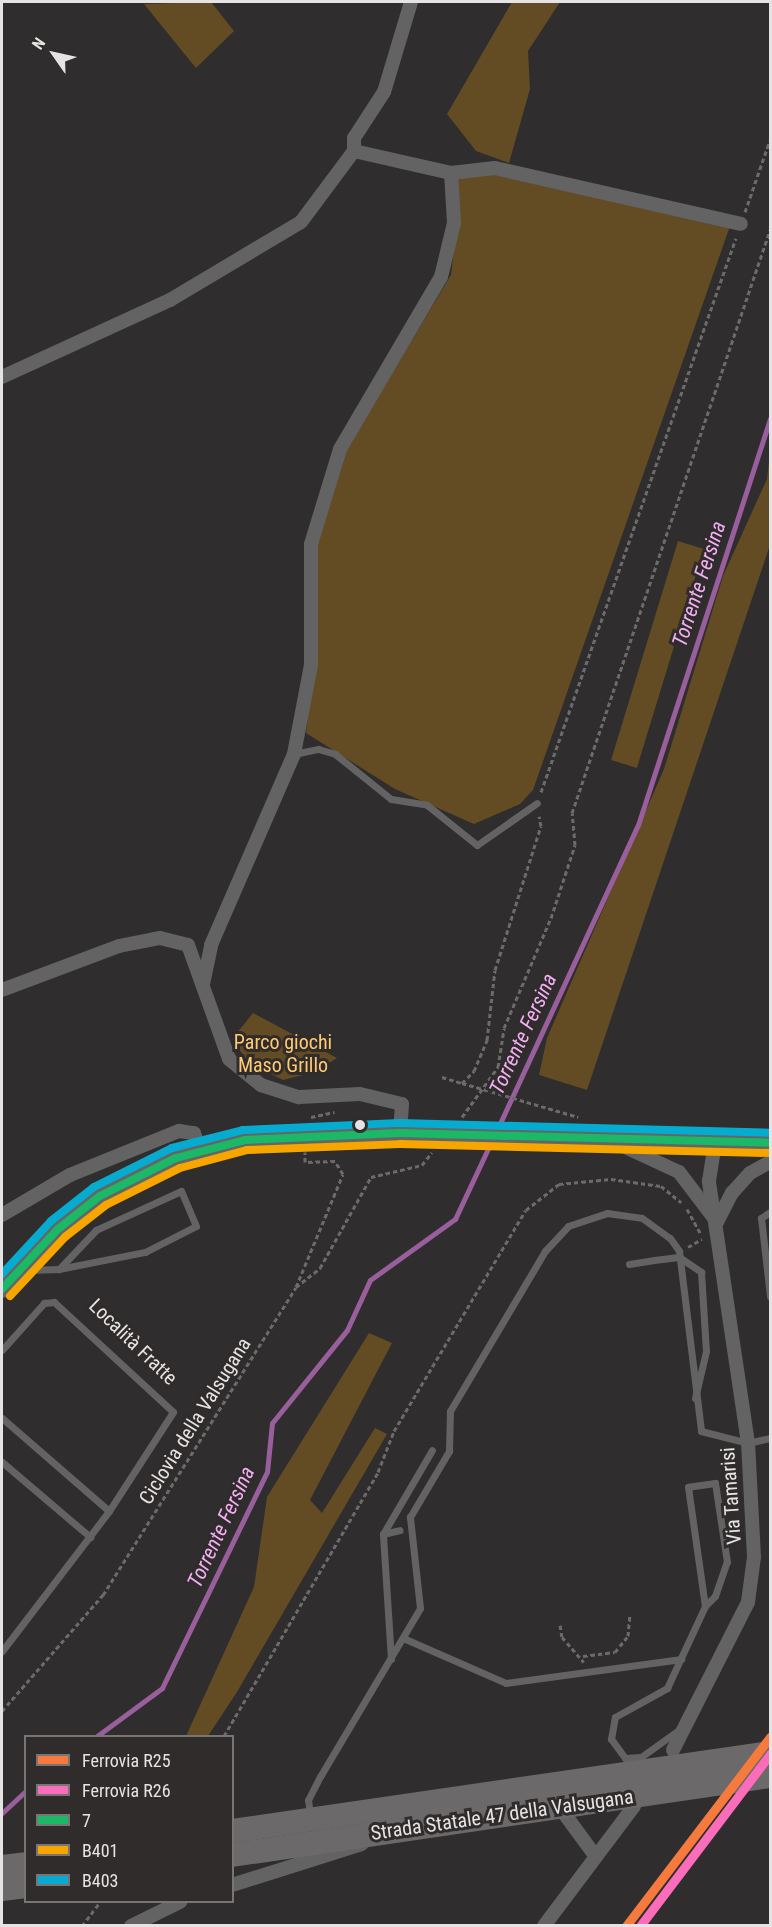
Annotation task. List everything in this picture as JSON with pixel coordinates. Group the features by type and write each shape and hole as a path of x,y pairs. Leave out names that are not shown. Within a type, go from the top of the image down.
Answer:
{"highway":[{"name":"Strada Statale 47 della Valsugana","path":"234,1831 771,1753"},
{"name":"Strada Statale 47 della Valsugana","path":"234,1855 771,1776"},
{"path":"2,1867 24,1864"},
{"path":"2,1889 24,1886"}],"main road":[{"path":"2,1289 19,1270 99,1196 144,1171 200,1151 269,1137 407,1133 771,1143"}],"street":[{"path":"2,377 170,300 300,222 354,151 354,138 384,92 411,2"},
{"path":"354,151 451,173 495,168 741,224"},
{"path":"203,984 211,945 294,754 311,665 311,544 340,449 441,278 454,223 451,173"},
{"path":"2,990 119,946 160,938 188,945 229,1059 261,1085 299,1097 360,1094 402,1104 407,1133"},
{"path":"2,1215 70,1175 179,1131 194,1133 200,1151"},
{"name":"Via Tamarisi","path":"604,1138 679,1172 713,1227"},
{"name":"Via Tamarisi","path":"673,1750 748,1602 755,1508 748,1443 713,1227 709,1181 715,1143"},
{"path":"713,1227 732,1193 750,1173 771,1162"},
{"path":"234,1884 317,1861 449,1814 531,1804 562,1805 596,1857"},
{"path":"544,1926 634,1806"},
{"path":"131,1926 178,1903"}],"lane":[{"path":"294,754 318,749 334,754 391,800 428,805 477,845 537,803"},
{"path":"19,1270 59,1269 145,1252 196,1226 182,1191 96,1230 59,1269"},
{"path":"771,1212 761,1218 771,1296"},
{"path":"317,1861 308,1800 420,1608 410,1517 449,1451 450,1411 545,1251 568,1226 607,1213 642,1218 670,1239 679,1251 694,1398 701,1431 748,1443 771,1438"},
{"path":"629,1264 679,1257 701,1272 706,1351 694,1398"},
{"name":"Località Fratte","path":"2,1350 44,1303 54,1302 172,1412 109,1511 2,1651"},
{"path":"2,1418 109,1511"},
{"path":"391,1659 383,1534 432,1450"},
{"path":"2,1462 90,1537"},
{"path":"689,1722 640,1757 625,1758 611,1739 615,1717 657,1698 681,1659 705,1606 715,1596 727,1562 715,1483 684,1487 705,1606"},
{"path":"383,1534 400,1530"},
{"path":"403,1638 506,1683 681,1659"}],"path":[{"path":"462,1083 474,1071 487,1040 495,970 542,826 537,803 771,140"},
{"path":"460,1120 498,1067 504,1028 551,918 575,845 572,813 771,230"},
{"path":"442,1077 578,1117"},
{"path":"296,1287 320,1268 371,1177 422,1165 437,1147"},
{"name":"Ciclovia della Valsugana","path":"2,1711 103,1595 296,1287 343,1174 335,1161 304,1162 305,1148"},
{"path":"225,1735 378,1472 394,1431 526,1210 559,1184 611,1179 651,1184 683,1203 701,1234 702,1242 686,1248"},
{"path":"701,1234 713,1227"},
{"path":"583,1656 615,1652 628,1636 630,1615"},
{"path":"560,1625 562,1637 583,1656 585,1673"},
{"path":"82,1926 99,1903"}],"green space":[{"path":"211,2 234,31 196,68 144,4"},
{"path":"512,2 560,2 528,51 530,89 509,163 476,151 447,114"},
{"path":"495,171 730,226 533,790 520,804 474,824 395,789 306,733 316,641 315,545 345,452 451,275 457,223 455,176"},
{"path":"770,452 770,545 587,1090 539,1075 547,1038 664,769 723,576 767,479"},
{"path":"678,541 704,549 637,768 611,760"},
{"name":"Parco giochi Maso Grillo","path":"253,1013 337,1058 315,1072 283,1080 248,1062 232,1039"},
{"path":"369,1333 392,1343 310,1500 322,1513 375,1428 387,1434 237,1692 209,1735 186,1735 254,1587 267,1497"}],"waterway":[{"name":"Torrente Fersina","path":"496,1132 638,825 770,418"},
{"name":"Torrente Fersina","path":"98,1735 162,1688 267,1472 272,1423 347,1330 370,1280 455,1219 492,1140"},
{"name":"Torrente Fersina","path":"2,1813 24,1793"}],"rail line":[{"name":"R25","path":"626,1926 770,1737"},
{"name":"R26","path":"640,1926 770,1754"}],"transit line":[{"name":"B403","path":"2,1274 51,1221 94,1187 172,1148 243,1130 400,1123 770,1133"},
{"name":"7","path":"2,1289 58,1229 100,1196 176,1158 245,1140 400,1133 770,1143"},
{"name":"B401","path":"10,1296 65,1237 106,1205 180,1168 247,1150 400,1144 770,1153"}]}
